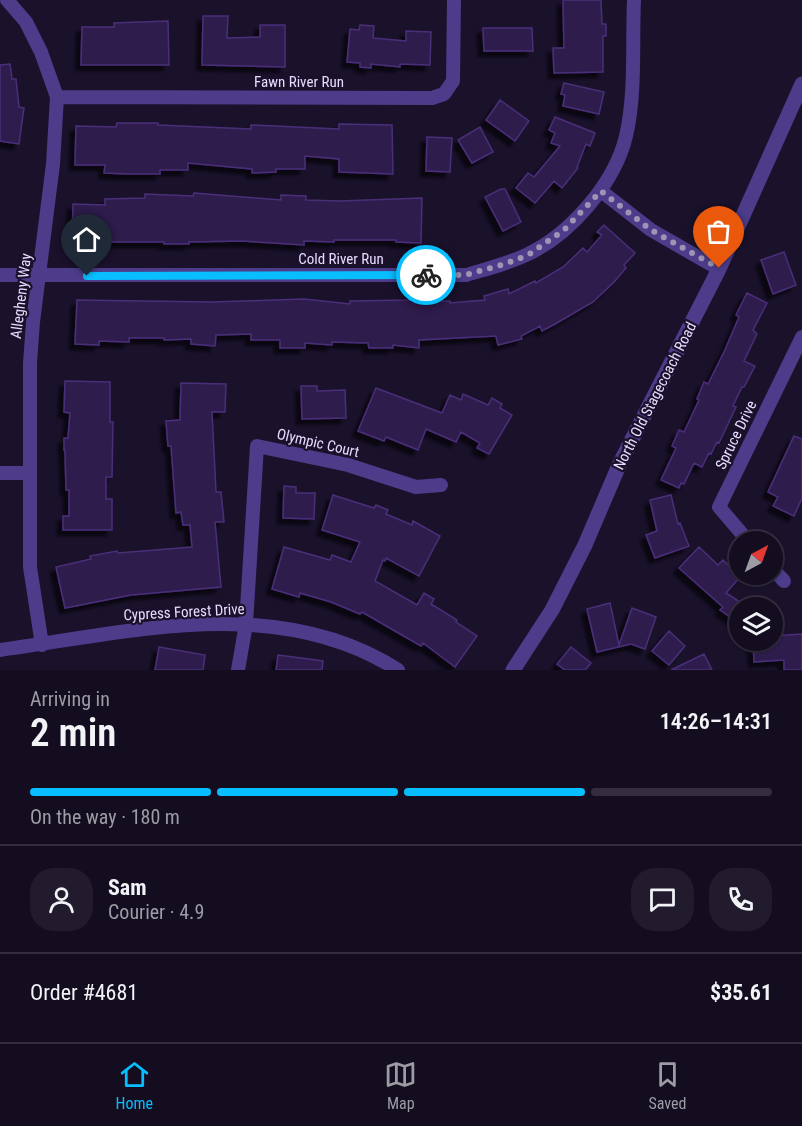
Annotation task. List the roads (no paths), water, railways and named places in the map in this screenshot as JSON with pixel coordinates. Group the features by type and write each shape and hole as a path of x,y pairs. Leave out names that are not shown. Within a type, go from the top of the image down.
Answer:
{"street":[{"name":"Allegheny Way","path":"6,0 26,22 41,52 57,97 30,363 30,567 42,645"},
{"name":"Fawn River Run","path":"57,97 432,98 444,94 453,81 454,0"},
{"name":"Cold River Run","path":"0,275 465,275 505,264 538,249 564,230 601,191 615,169 626,137 630,101 634,0"},
{"name":"North Old Stagecoach Road","path":"513,670 552,610 576,563 620,463 719,268 802,84"},
{"path":"601,191 651,230 719,268"},
{"name":"Spruce Drive","path":"740,531 720,507 802,337"},
{"name":"Olympic Court","path":"246,624 257,446 348,465 416,487 441,485"},
{"path":"0,473 30,473"},
{"path":"238,670 246,624"},
{"name":"Cypress Forest Drive","path":"0,650 145,628 246,624 275,626 326,636 378,657 398,670"}]}
